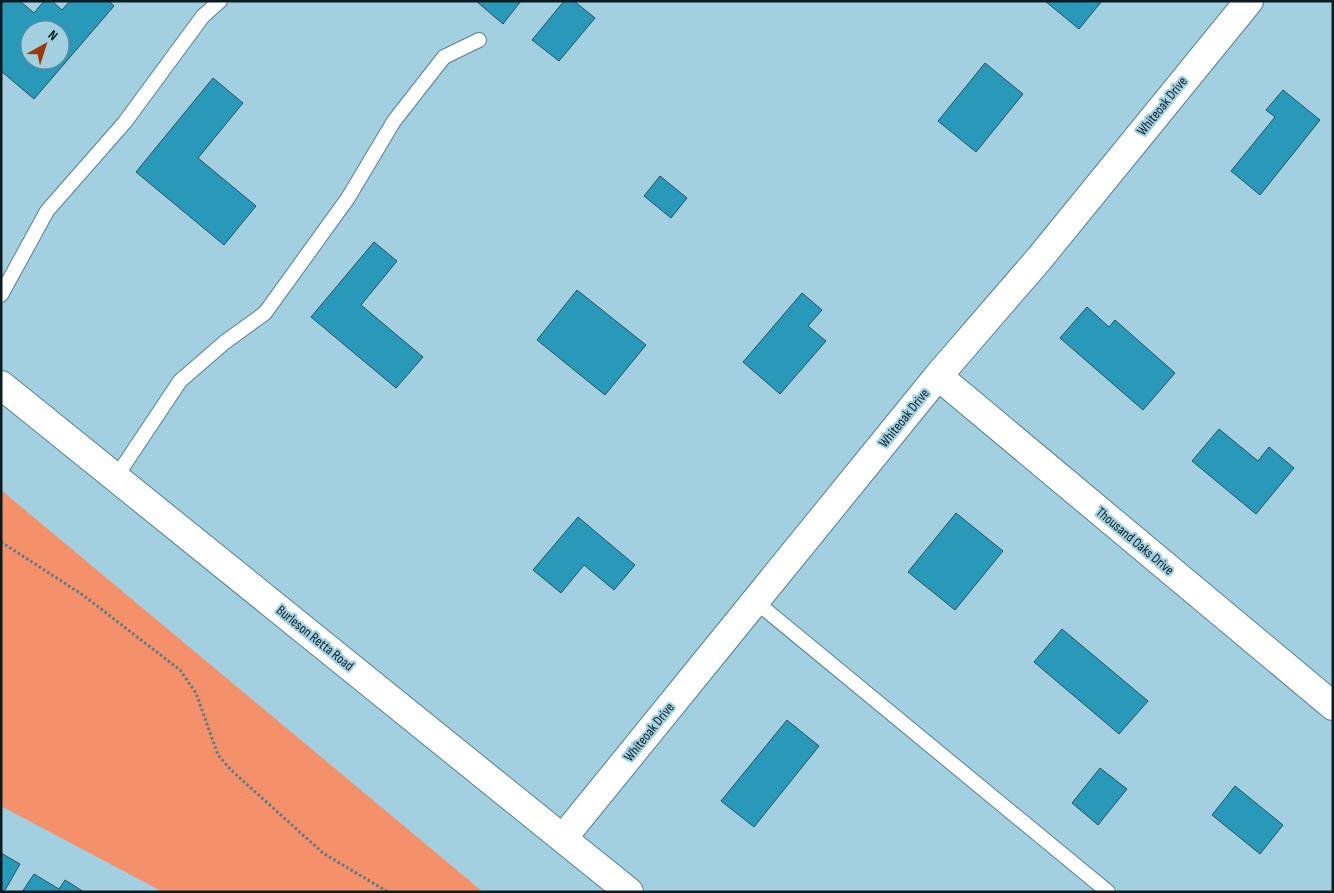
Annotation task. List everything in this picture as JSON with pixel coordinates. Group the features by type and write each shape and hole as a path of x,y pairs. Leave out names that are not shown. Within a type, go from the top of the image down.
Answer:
{"street":[{"name":"Whiteoak Drive","path":"563,838 938,376 1039,259 1249,1"},
{"name":"Thousand Oaks Drive","path":"938,376 1333,706"},
{"name":"Burleson Retta Road","path":"1,385 629,892"}],"lane":[{"path":"1,295 47,211 125,122 203,16 220,1"},
{"path":"116,476 180,381 224,342 265,313 348,198 394,121 444,57 479,40"},
{"path":"755,601 1108,892"}],"path":[{"path":"1,542 83,595 180,670 196,693 218,755 231,770 323,853 388,892"}],"shaded area":[{"path":"1,490 483,892 163,892 1,806"}],"building":[{"path":"3,1 20,1 34,13 44,1 52,1 62,10 70,1 109,1 114,6 70,57 70,20 20,20 20,70 59,70 34,99 1,71 1,3"},
{"path":"476,1 521,1 503,24"},
{"path":"564,1 574,1 595,18 559,61 532,40"},
{"path":"1045,1 1102,1 1079,29"},
{"path":"985,63 1023,94 976,152 938,121"},
{"path":"213,78 243,103 198,158 256,206 224,245 136,172"},
{"path":"1283,90 1320,120 1260,195 1231,171 1275,117 1266,110"},
{"path":"660,176 687,198 671,218 644,196"},
{"path":"374,242 397,261 361,305 423,357 396,388 311,317"},
{"path":"577,290 646,345 605,395 537,340"},
{"path":"802,293 822,310 808,326 826,341 780,394 743,362"},
{"path":"1087,307 1109,327 1115,320 1175,373 1143,410 1060,338"},
{"path":"1219,429 1258,461 1269,447 1294,468 1256,514 1192,461"},
{"path":"956,513 1003,551 955,610 908,572"},
{"path":"578,517 635,565 614,590 584,565 561,593 533,570"},
{"path":"1062,629 1148,701 1119,734 1034,662"},
{"path":"787,720 819,746 754,827 721,801"},
{"path":"1100,768 1127,789 1098,825 1072,803"},
{"path":"1235,786 1283,825 1260,854 1212,815"},
{"path":"1,853 20,864 4,892 1,892"},
{"path":"34,874 59,889 65,880 84,892 22,892"}]}
